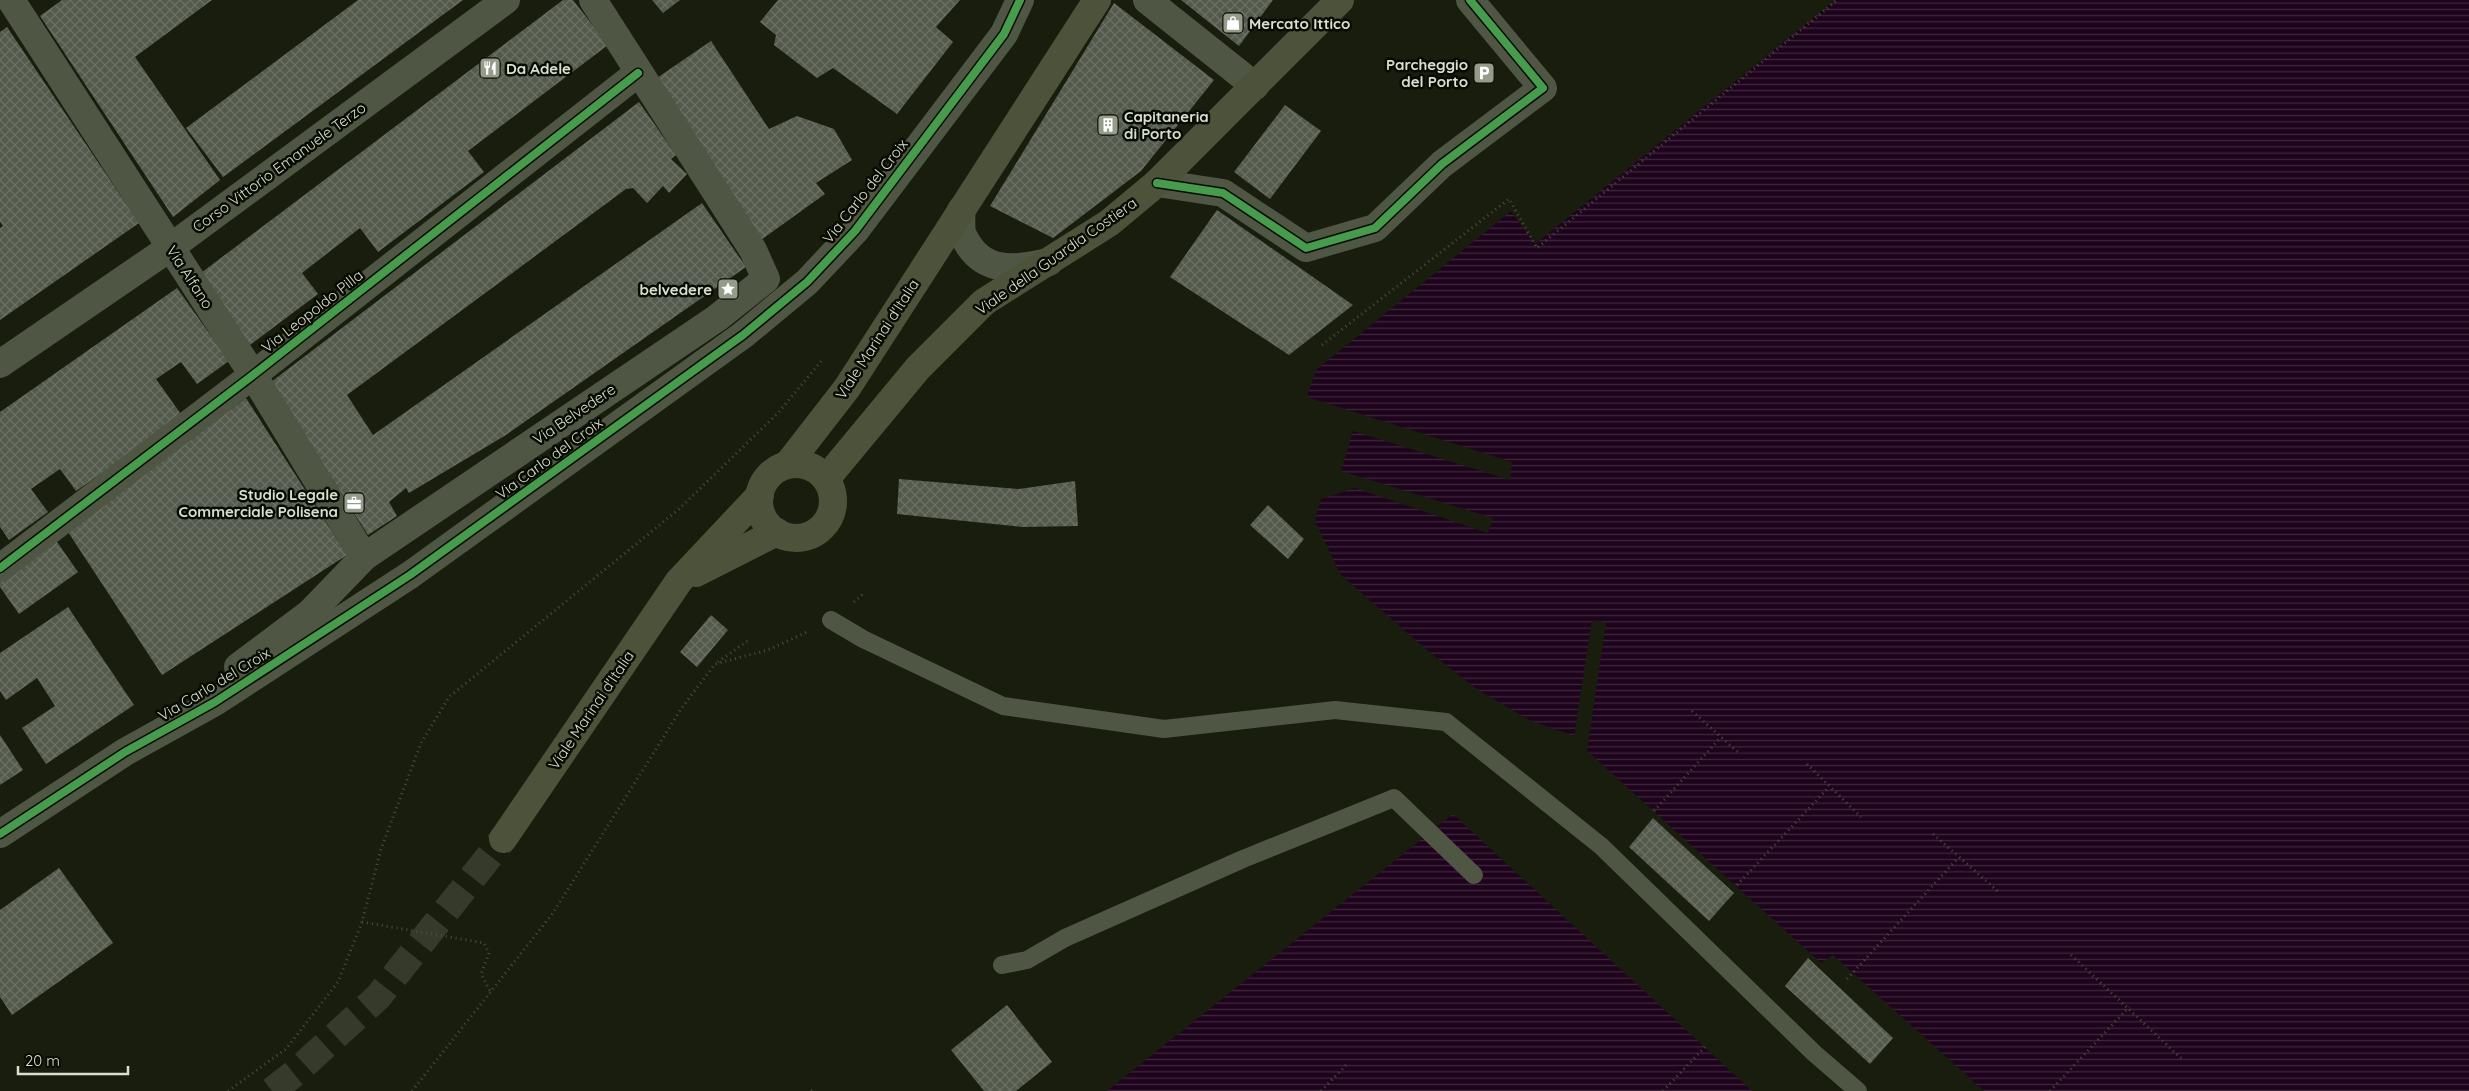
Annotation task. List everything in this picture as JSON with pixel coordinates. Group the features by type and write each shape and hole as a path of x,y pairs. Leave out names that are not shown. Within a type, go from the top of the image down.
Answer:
{"main road":[{"name":"Viale Marinai d'Italia","path":"503,839 679,581 760,495 769,476 778,468 788,464 847,388 1097,0"},
{"name":"Viale della Guardia Costiera","path":"826,479 918,368 984,302 1109,223 1157,183 1340,0"},
{"path":"760,495 762,517 777,532 796,538 805,537 822,528 833,510 834,500 826,479 809,466 788,464"},
{"name":"Viale Marinai d'Italia","path":"679,581 777,532"}],"street":[{"name":"Via Alfano","path":"11,0 253,375 364,557"},
{"name":"Corso Vittorio Emanuele Terzo","path":"0,364 171,247 506,0"},
{"name":"Via Belvedere","path":"125,752 310,613 364,557 717,318 766,279 753,250 593,0"},
{"name":"Via Carlo del Croix","path":"0,834 125,752 216,702 410,575 743,335 800,288 855,231 1004,34 1020,0"},
{"path":"1147,0 1254,86"},
{"path":"1157,183 1223,193 1306,248 1375,228 1442,164 1543,88 1470,0"},
{"name":"Via Leopoldo Pilla","path":"0,568 253,375 638,73"},
{"path":"961,210 963,236 979,258 1002,268 1026,267 1050,262"}],"lane":[{"path":"831,620 863,639 1002,706 1164,729 1335,710 1446,722 1601,846 1814,1053 1858,1091"},
{"path":"1002,965 1027,960 1065,938 1234,863 1394,798 1474,875"}],"path":[{"path":"1322,345 1509,200 1537,248 1837,0"},
{"path":"228,1091 286,1049 338,982 362,922 381,849 421,743 449,697 679,509 778,413 828,353"},
{"path":"715,664 768,650 831,620 863,594"},
{"path":"412,1091 553,913 683,706 715,664 750,639"},
{"path":"1692,711 1740,754"},
{"path":"1654,811 1720,737"},
{"path":"1807,764 1861,817"},
{"path":"1737,885 1829,787"},
{"path":"1933,834 2000,893"},
{"path":"1847,979 1958,858"},
{"path":"362,922 484,943 488,953 481,974 491,992"},
{"path":"2072,955 2183,1060"},
{"path":"2050,1091 2129,1008"},
{"path":"1663,1091 1705,1047"},
{"path":"1321,1091 1348,1063"}],"shaded area":[{"path":"1835,0 2469,0 2469,1091 1984,1091 1833,955 1821,963 1587,751 1606,623 1592,620 1574,736 1531,721 1478,690 1428,651 1340,574 1315,521 1321,499 1355,488 1488,533 1493,518 1341,471 1353,431 1510,480 1512,462 1307,397 1316,370 1511,211 1535,244"},
{"path":"1453,814 1752,1091 1107,1091"}],"building":[{"path":"62,0 212,0 135,57 220,180 173,217 40,16"},
{"path":"358,0 463,0 223,177 186,128"},
{"path":"563,0 573,0 608,45 468,151 484,172 378,252 360,228 302,273 318,294 250,345 197,276"},
{"path":"652,0 680,0 663,13"},
{"path":"778,0 960,0 936,27 953,42 897,114 833,68 817,78 774,45 776,35 760,22"},
{"name":"Mercato Ittico","path":"1181,0 1273,0 1239,46"},
{"name":"Capitaneria di Porto","path":"1114,3 1214,80 1141,171 1053,238 990,206"},
{"path":"7,27 139,223 0,320 0,228 3,226 0,222 0,32"},
{"path":"711,41 769,129 797,116 834,129 852,160 816,183 825,194 758,242 654,80"},
{"path":"639,102 676,155 671,159 687,174 669,193 663,186 647,203 633,188 626,189 347,395 373,435 702,203 746,267 506,435 409,493 406,488 389,502 397,516 368,535 271,382"},
{"path":"1285,105 1321,131 1270,199 1234,172"},
{"path":"1217,210 1353,305 1289,355 1170,277"},
{"path":"177,288 229,361 197,384 181,362 156,379 183,417 76,491 60,469 31,489 48,512 9,540 0,527 0,412"},
{"path":"246,398 347,555 162,675 68,532"},
{"path":"899,479 1019,489 1075,481 1078,526 1023,527 897,514"},
{"path":"1268,505 1304,539 1288,559 1250,525"},
{"path":"55,539 78,572 19,614 0,587 0,578"},
{"path":"68,607 134,705 46,764 22,728 55,706 37,678 6,700 0,691 0,653"},
{"path":"711,615 728,630 697,667 680,652"},
{"path":"0,735 23,770 0,785"},
{"path":"1653,818 1734,893 1709,921 1629,847"},
{"path":"59,868 113,943 12,1015 0,997 0,910"},
{"path":"1808,958 1893,1038 1870,1064 1785,986"},
{"path":"1007,1005 1052,1062 1016,1091 984,1091 951,1050"}],"tunnel":[{"path":"272,1091 296,1072 378,997 503,839"}],"cycle path":[{"path":"0,834 125,752 215,702 410,575 743,335 807,282 855,231 1004,34 1020,0"},
{"path":"1157,183 1223,193 1306,248 1375,228 1442,164 1543,88 1470,0"},
{"path":"0,568 253,375 638,73"}],"place":[{"name":"Mercato Ittico","path":"1233,23"},
{"name":"Da Adele","path":"490,68"},
{"name":"Parcheggio del Porto","path":"1484,73"},
{"name":"Capitaneria di Porto","path":"1108,125"},
{"name":"belvedere","path":"728,289"},
{"name":"Studio Legale Commerciale Polisena","path":"354,503"}]}
